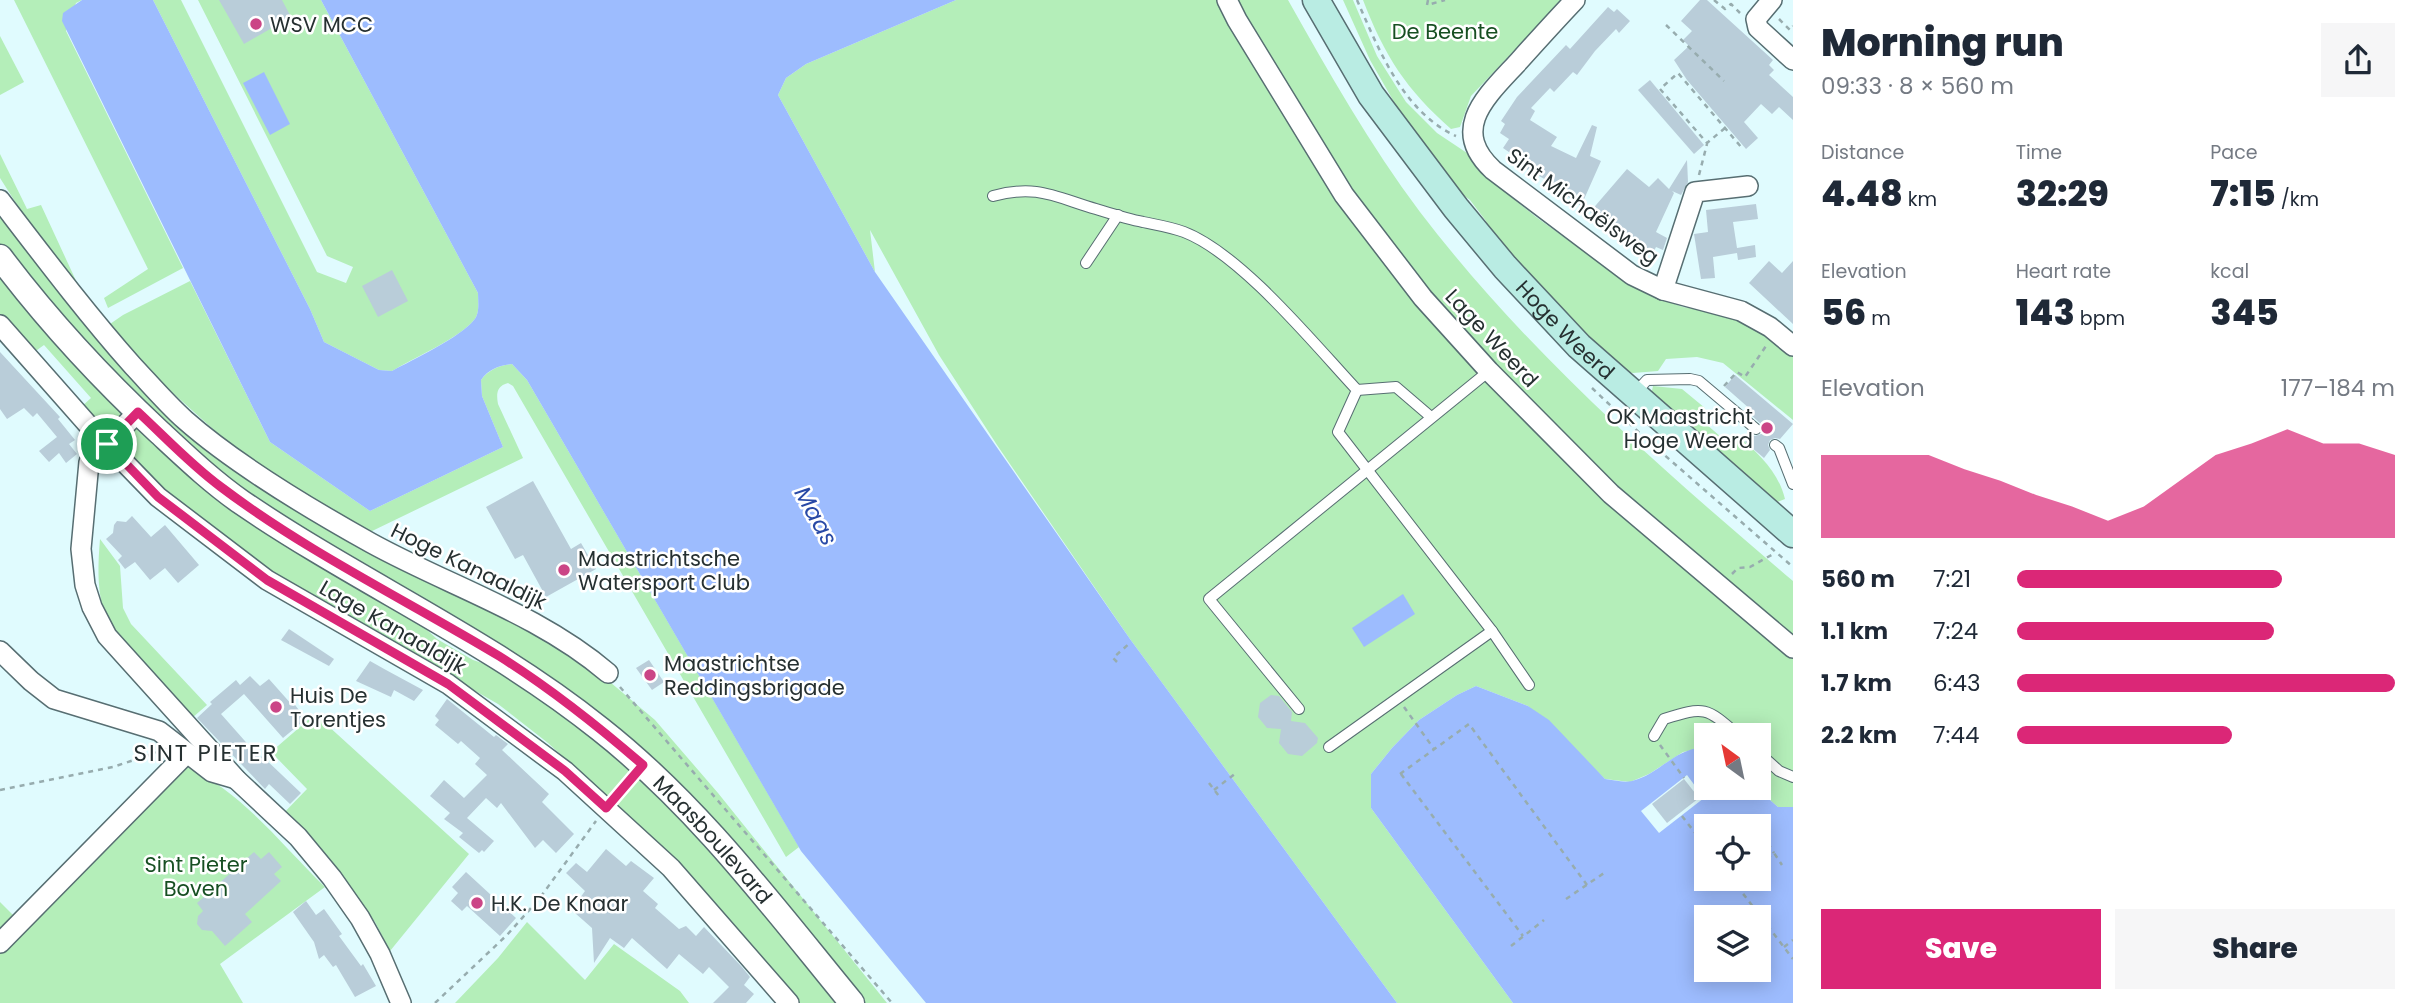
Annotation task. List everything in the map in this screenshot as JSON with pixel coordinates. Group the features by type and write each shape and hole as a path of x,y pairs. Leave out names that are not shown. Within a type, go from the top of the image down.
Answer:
{"main road":[{"name":"Hoge Weerd","path":"1316,0 1371,95 1456,208 1505,267 1579,346 1793,532"},
{"name":"Hoge Weerd","path":"1337,0 1396,127"}],"street":[{"name":"Lage Weerd","path":"1227,0 1344,195 1423,298 1489,371 1611,494 1793,648"},
{"path":"1473,138 1473,123 1483,99 1575,0"},
{"path":"1772,0 1756,19 1758,28 1793,60"},
{"name":"Sint Michaëlsweg","path":"1473,138 1481,158 1493,170 1619,266 1663,290 1741,311 1775,331 1793,346"},
{"path":"1663,290 1695,192 1748,186"},
{"name":"Hoge Kanaaldijk","path":"0,200 106,336 160,396 211,441 263,477 371,543 546,629 608,673"},
{"name":"Maasboulevard","path":"0,257 35,303 91,367 200,470 288,533 508,662 599,727 643,765 734,859 852,1003"},
{"name":"Lage Kanaaldijk","path":"0,325 158,497 267,580 448,684 565,771 671,869 789,1003"},
{"path":"138,412 89,463 81,549 85,585 92,607 107,636 237,779 298,837 331,878 360,918 380,954 401,1003"},
{"path":"0,651 54,699 152,729 170,738 212,772 237,779"},
{"path":"0,943 182,750"}],"lane":[{"path":"993,195 1017,190 1037,190 1187,233 1218,252 1273,301 1357,390"},
{"path":"1086,263 1108,234 1118,215"},
{"path":"1299,709 1209,599 1489,371"},
{"path":"1634,396 1647,380 1699,381 1756,429"},
{"path":"1357,390 1396,387 1431,417"},
{"path":"1357,390 1338,432 1492,631 1529,685"},
{"path":"1775,445 1779,448 1793,484"},
{"path":"1329,747 1492,631"},
{"path":"1654,736 1664,719 1690,711 1703,709 1724,723"},
{"path":"1771,764 1793,777"}],"path":[{"path":"1357,0 1379,50 1406,93 1444,130 1458,137 1473,138"},
{"path":"1428,0 1427,5 1445,0"},
{"path":"1714,0 1725,9 1731,4 1758,28"},
{"path":"1665,25 1724,81"},
{"path":"1707,144 1660,89 1678,73 1742,148"},
{"path":"1695,192 1707,144 1725,128"},
{"path":"1716,395 1737,372 1745,377 1775,331"},
{"path":"1732,575 1738,568 1750,567 1776,552 1793,532"},
{"path":"1113,658 1131,642"},
{"path":"1109,650 1117,662"},
{"path":"608,673 892,1003"},
{"path":"1398,698 1434,749"},
{"path":"1523,936 1400,774 1469,724 1587,885"},
{"path":"1654,736 1684,778"},
{"path":"0,790 182,750"},
{"path":"435,1003 507,935 539,899 606,808 643,765"},
{"path":"1214,790 1236,773"},
{"path":"1209,783 1219,796"},
{"path":"1682,816 1694,832"},
{"path":"1771,848 1783,865"},
{"path":"1566,900 1607,871"},
{"path":"1740,891 1793,958"},
{"path":"1511,946 1544,920"},
{"path":"1784,947 1793,940"}],"green space":[{"path":"14,0 82,0 76,3 66,31 183,268 108,308 104,298 148,269"},
{"path":"153,0 181,0 317,272 346,283 353,267 327,256 198,0 321,0 478,293 477,314 468,327 392,371 379,370 324,342 310,309"},
{"path":"956,0 1288,0 1384,161 1461,263 1505,313 1596,406 1693,495 1793,581 1793,807 1778,807 1770,800 1771,723 1694,723 1694,750 1683,752 1649,774 1630,782 1605,779 1528,706 1476,686 1457,695 1419,720 1371,774 1371,808 1513,1003 1397,1003 1130,639 997,445 939,355 870,230 875,272 778,95 786,78 806,64"},
{"path":"1343,0 1353,0 1377,56 1406,102 1437,133 1467,153 1478,170 1536,217 1621,278 1655,297 1683,307 1728,315 1759,328 1793,353 1793,420 1723,363 1697,357 1666,359 1658,371 1633,373 1618,370 1489,235 1486,221 1470,200 1448,184 1410,130 1370,60"},
{"name":"De Beente","path":"1363,0 1562,0 1471,96 1460,127 1451,129 1421,100 1398,71"},
{"path":"0,36 24,82 0,95"},
{"path":"0,154 27,209 41,205 78,285 35,233 0,178"},
{"path":"0,212 207,439 550,637 591,666 655,720 718,793 887,1003 863,1003 677,785 201,462 36,290 0,244"},
{"path":"0,272 32,314 99,391 138,429 219,499 416,620 437,639 473,660 509,672 572,718 692,825 838,1003 796,1003 623,812 548,743 498,704 264,570 160,493 80,408 91,398 44,345 33,353 0,315"},
{"path":"190,281 270,442 370,511 503,447 482,396 481,380 495,369 512,364 527,380 799,847 786,857 513,386 508,383 502,386 497,393 497,400 523,458 368,533 245,458 154,376 110,324"},
{"path":"1653,386 1682,389 1705,408 1698,417 1729,444 1737,435 1773,471 1785,499 1772,504 1650,400"},
{"path":"100,539 120,566 123,608 131,624 207,705 192,718 142,665 108,621 100,592"},
{"path":"315,714 469,854 390,951 375,922 350,890 280,817 307,789 271,752"},
{"name":"Sint Pieter Boven","path":"186,766 225,790 243,805 325,887 220,964 243,1003 0,1003 0,902 16,918"},
{"path":"527,922 585,980 614,944 680,991 689,1003 455,1003 498,958"}],"water":[{"name":"Maas","path":"82,0 153,0 310,309 324,342 379,370 392,371 436,348 468,327 477,314 478,293 321,0 956,0 806,64 786,78 778,95 875,272 1130,639 1397,1003 926,1003 801,851 527,380 512,364 494,369 481,380 482,396 503,447 370,511 270,442 62,21 63,13"},
{"path":"264,72 290,124 270,135 243,83"},
{"path":"1403,594 1415,614 1364,647 1352,628"},
{"path":"1476,686 1528,706 1549,720 1605,779 1622,782 1641,778 1694,749 1694,800 1770,800 1778,807 1793,807 1793,1003 1513,1003 1371,808 1371,774 1419,720"}],"pier":[{"path":"1687,775 1694,784 1694,800 1701,800 1659,833 1641,811"}],"building":[{"name":"WSV MCC","path":"219,0 282,0 291,17 244,44"},
{"path":"1700,0 1707,0 1773,60 1769,65 1774,70 1769,75 1793,97 1793,120 1779,107 1772,114 1761,104 1744,122 1758,138 1746,149 1687,80 1674,60 1689,46 1683,40 1692,31 1681,21"},
{"path":"1608,7 1614,12 1617,9 1630,21 1619,33 1616,29 1577,75 1573,72 1554,92 1550,88 1531,108 1535,111 1530,120 1557,137 1551,146 1576,158 1592,125 1597,127 1590,156 1601,161 1581,206 1564,194 1565,190 1526,169 1528,165 1503,148 1509,139 1500,133 1505,124 1501,121 1517,97 1566,45 1570,49"},
{"path":"1650,80 1704,145 1694,154 1638,90"},
{"path":"1687,160 1688,182 1681,195 1672,191 1674,193 1656,232 1667,238 1663,250 1656,247 1653,253 1631,243 1614,233 1615,230 1590,212 1627,169 1649,187 1658,178 1669,189"},
{"path":"1756,204 1758,219 1733,222 1737,248 1755,245 1756,257 1738,260 1737,253 1713,257 1715,278 1701,279 1694,234 1708,232 1706,210"},
{"path":"1769,261 1782,273 1793,261 1793,324 1749,283"},
{"path":"392,270 408,301 378,317 362,286"},
{"path":"0,352 60,417 58,419 75,440 69,444 77,454 66,463 59,453 49,462 39,451 57,437 37,413 33,417 24,408 7,419 0,409"},
{"path":"1735,375 1793,424 1780,439 1770,440 1770,450 1764,458 1745,442 1751,435 1761,434 1763,426 1748,412 1750,409 1725,387"},
{"path":"533,481 571,549 581,543 596,569 546,597 523,555 515,559 486,507"},
{"path":"132,516 151,537 165,525 199,565 178,583 165,568 150,580 135,562 125,569 118,560 122,556 106,539 113,533 117,521 126,522"},
{"path":"289,629 334,659 329,666 281,640"},
{"name":"Maastrichtse Reddingsbrigade","path":"649,660 664,682 652,690 636,668"},
{"path":"370,661 423,690 414,701 394,690 391,697 356,681"},
{"path":"250,676 260,686 269,679 306,719 283,738 244,694 221,714 260,758 262,756 301,793 290,804 269,784 265,789 197,718 212,704 210,702 236,680 240,685"},
{"path":"1271,695 1279,696 1292,712 1291,721 1305,723 1318,738 1317,743 1302,756 1288,754 1279,743 1281,729 1267,728 1258,717 1260,703"},
{"path":"447,699 494,737 496,735 508,744 502,750 549,794 542,802 574,834 556,853 543,840 535,848 501,803 497,808 486,798 467,818 494,841 484,852 482,850 479,853 459,837 463,833 444,819 450,813 430,796 444,780 464,798 487,775 475,764 480,758 461,741 458,744 435,725 439,720 435,716"},
{"path":"1684,779 1694,792 1694,800 1696,800 1667,823 1652,804"},
{"path":"606,849 626,866 631,861 654,878 643,891 658,904 655,908 679,929 686,926 696,936 704,927 742,967 750,977 744,985 754,994 746,1003 713,1003 729,987 709,967 703,974 679,954 667,969 632,938 624,948 610,938 594,963 592,928 575,913 584,902 580,898 585,891 566,873 576,863 587,872"},
{"path":"254,852 261,859 269,852 282,867 274,874 281,881 245,914 252,922 225,946 212,931 202,930 197,924 198,916 203,911 197,903"},
{"name":"H.K. De Knaar","path":"466,872 516,918 500,936 467,906 462,911 451,901 458,893 452,887"},
{"path":"306,901 316,915 324,909 342,934 339,936 361,966 363,964 376,986 355,997 336,965 333,967 324,955 319,959 314,942 293,912"}],"place":[{"name":"WSV MCC","path":"256,24"},
{"name":"OK Maastricht Hoge Weerd","path":"1767,428"},
{"name":"Maastrichtsche Watersport Club","path":"564,570"},
{"name":"Maastrichtse Reddingsbrigade","path":"650,675"},
{"name":"Huis De Torentjes","path":"276,707"},
{"name":"H.K. De Knaar","path":"477,903"}],"district":[{"name":"SINT PIETER","path":"206,753"}],"route":[{"path":"138,412 200,470 240,501 288,533 499,656 599,727 643,765 606,808 565,771 448,684 267,580 158,497 107,444 138,412"}]}
